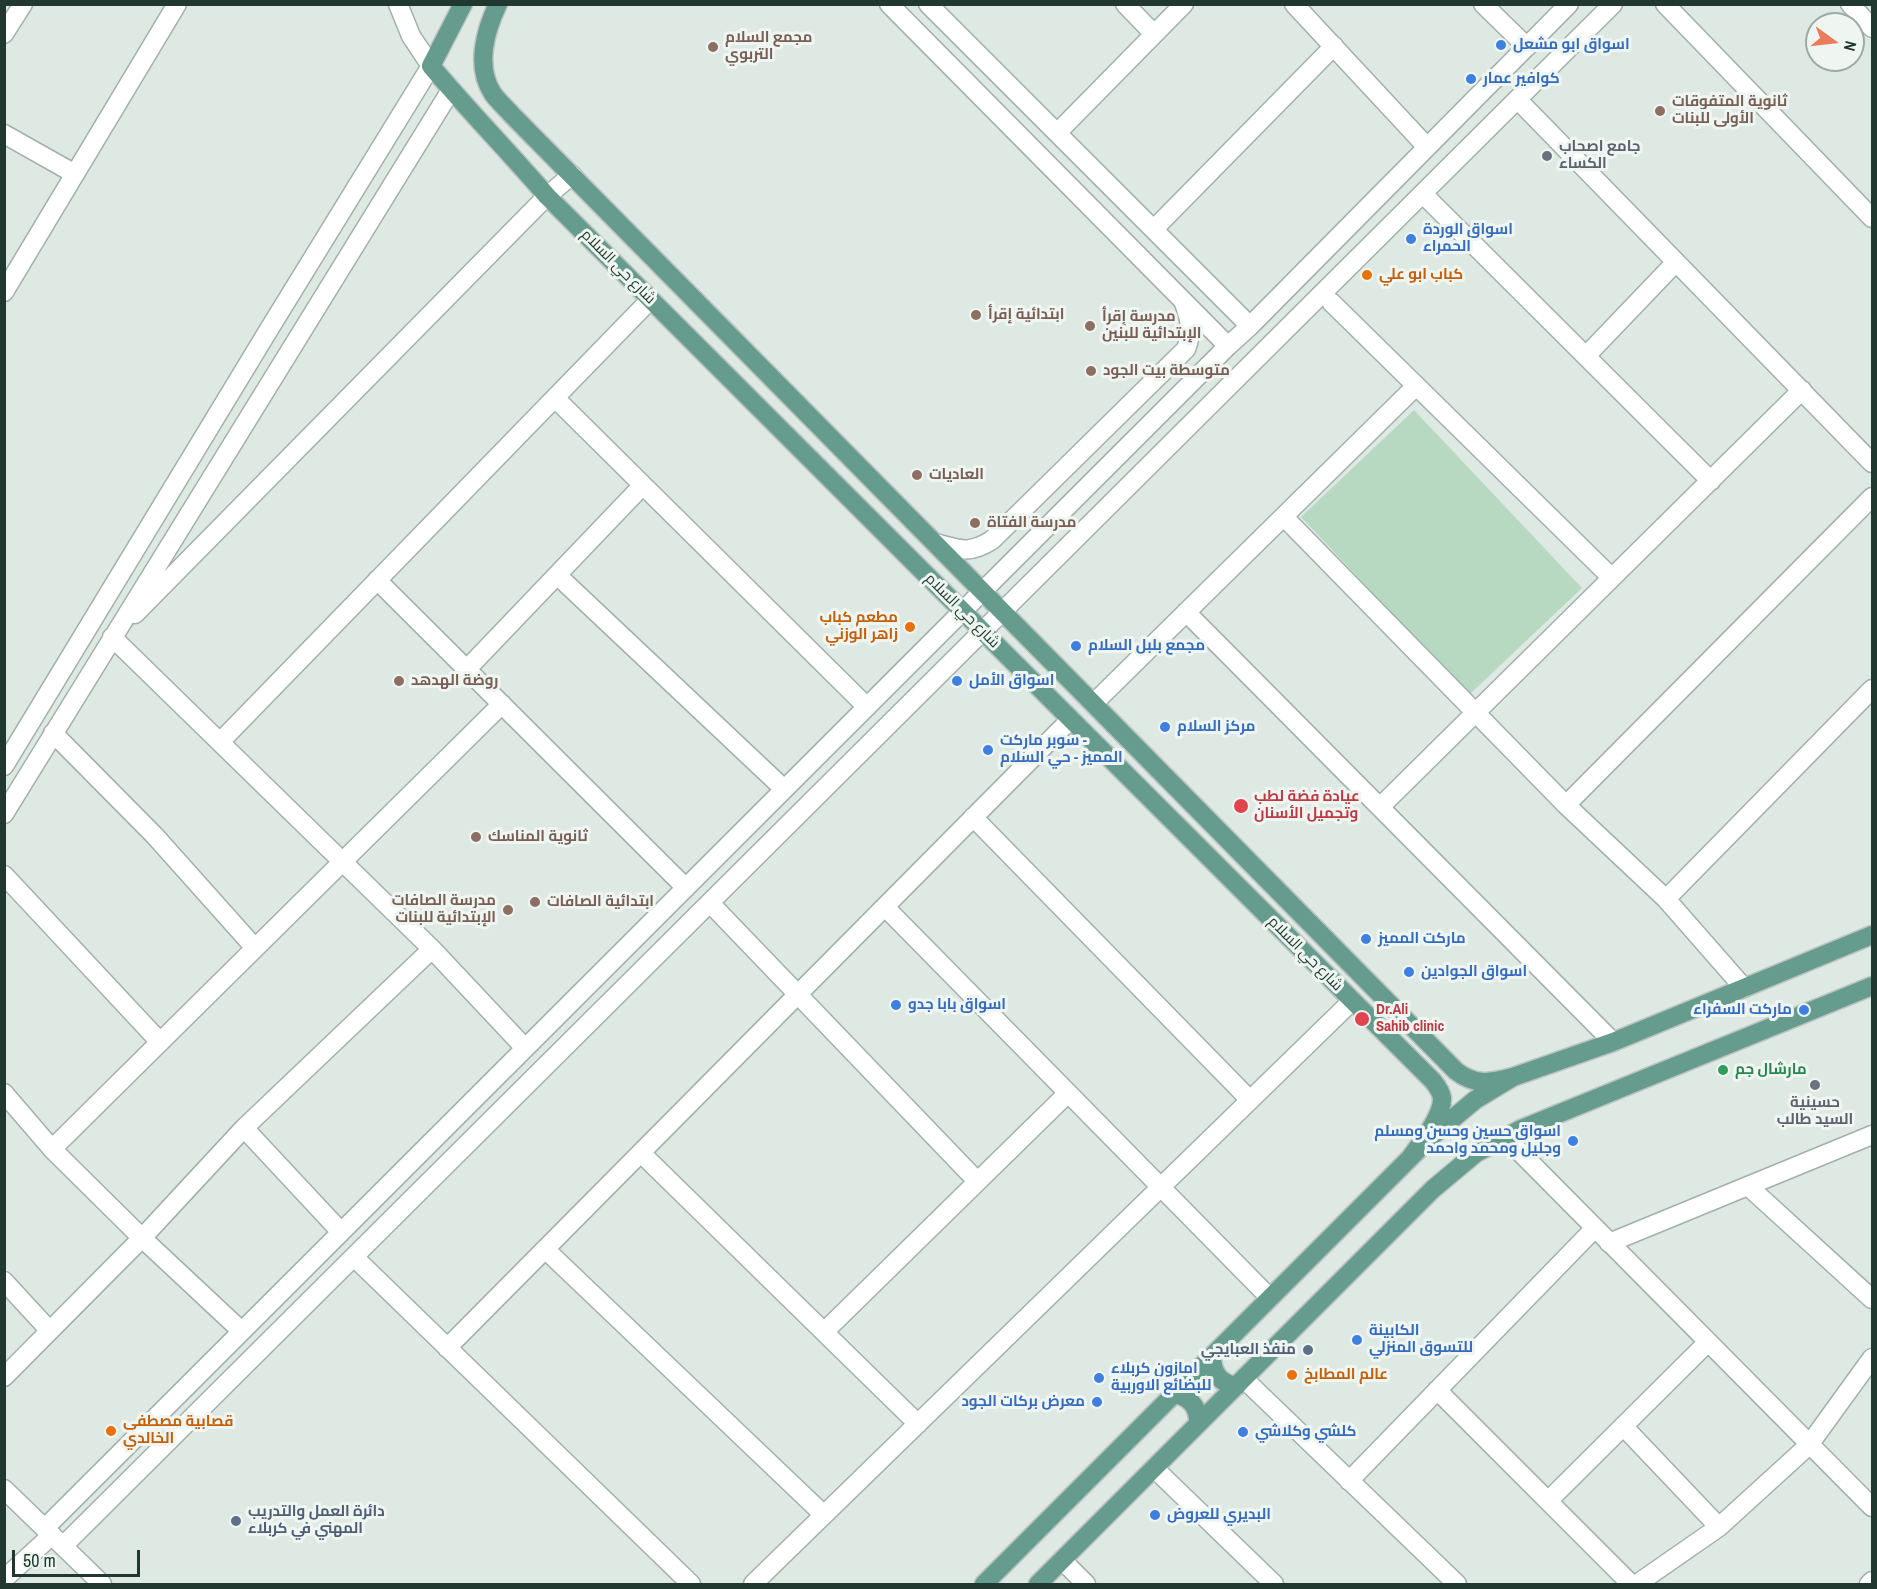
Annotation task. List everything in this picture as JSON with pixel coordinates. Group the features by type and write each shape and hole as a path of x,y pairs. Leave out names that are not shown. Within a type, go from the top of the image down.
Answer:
{"main road":[{"path":"432,66 464,4"},
{"path":"498,4 484,47 484,71 492,93 1456,1071 1472,1081 1488,1083 1513,1077 1613,1042 1744,988 1868,942"},
{"name":"شارع حي السلام","path":"432,66 547,196 1433,1081 1440,1093 1441,1104 1434,1122 1410,1158"},
{"path":"1019,668 1027,656 1040,650"},
{"path":"1038,1584 1433,1189 1476,1153 1505,1137 1872,986"},
{"path":"1397,1047 1409,1041 1416,1030"},
{"path":"984,1584 1410,1158 1460,1111 1513,1077"},
{"path":"1212,1357 1212,1364 1223,1382 1241,1383"},
{"path":"1174,1394 1181,1395 1193,1404 1197,1410 1198,1424"}],"street":[{"path":"4,34 23,4"},
{"path":"4,292 177,4"},
{"path":"4,765 432,66 411,36 398,4"},
{"path":"889,4 1228,346"},
{"path":"928,4 1250,326"},
{"path":"1125,4 1154,34"},
{"path":"1057,133 1184,4"},
{"path":"1294,4 1427,147"},
{"path":"1484,4 1527,46"},
{"path":"53,1537 69,1504 1250,326 1569,4"},
{"path":"4,1579 53,1537 85,1524 1613,4"},
{"path":"1665,4 1872,218"},
{"path":"1850,4 1872,28"},
{"path":"1154,229 1334,46"},
{"path":"4,814 451,90"},
{"path":"1518,100 1872,462"},
{"path":"4,134 75,174"},
{"path":"1056,172 1061,175 1072,173 1078,165 1079,155"},
{"path":"112,637 547,196 572,176"},
{"path":"1084,200 1081,191 1084,182 1092,176 1101,177"},
{"path":"1423,194 1710,480"},
{"path":"1586,356 1676,262"},
{"path":"220,742 650,300"},
{"path":"935,543 967,550 979,548 1000,532 1186,349 1191,337 1190,320 1183,301"},
{"path":"1331,302 1612,578"},
{"path":"1094,704 1416,386"},
{"path":"1380,807 1802,390"},
{"path":"555,398 867,707"},
{"path":"467,669 643,485"},
{"path":"1566,805 1872,496"},
{"path":"1284,517 1566,805 1666,899 1744,988"},
{"path":"1004,570 1002,586 1011,593 1022,593"},
{"path":"557,575 784,789"},
{"path":"377,580 686,888"},
{"path":"1186,612 1613,1042"},
{"path":"946,628 962,627 969,636 968,646"},
{"path":"112,637 432,949 525,1048"},
{"path":"1666,899 1872,689"},
{"path":"52,1149 502,704"},
{"path":"447,1348 1070,720"},
{"path":"53,733 155,836 255,948"},
{"path":"974,818 1250,1100"},
{"path":"4,875 160,1042"},
{"path":"710,903 977,1182"},
{"path":"885,907 1270,1298"},
{"path":"4,1377 142,1238 244,1128 432,949"},
{"path":"753,1584 1352,1001"},
{"path":"4,1093 52,1149 235,1325"},
{"path":"824,1332 1068,1093"},
{"path":"447,1127 445,1136 450,1145 454,1148 464,1148"},
{"path":"244,1128 341,1232"},
{"path":"1609,1243 1872,1135"},
{"path":"1505,1137 1872,1507"},
{"path":"429,1144 439,1144 446,1150 448,1160 446,1165"},
{"path":"641,1153 918,1424"},
{"path":"1748,1186 1872,1299"},
{"path":"1349,1480 1595,1228"},
{"path":"545,1249 824,1515"},
{"path":"354,1257 691,1584"},
{"path":"4,1281 50,1331"},
{"path":"1548,1501 1708,1342"},
{"path":"1649,1581 1719,1527 1809,1445 1872,1358"},
{"path":"1241,1383 1349,1480 1457,1584"},
{"path":"1437,1390 1631,1584"},
{"path":"1623,1426 1719,1527"},
{"path":"1154,1468 1274,1584"},
{"path":"4,1489 102,1584"},
{"path":"69,1504 69,1518 76,1524 85,1524"},
{"path":"1062,1560 1086,1584"},
{"path":"1869,1584 1872,1581"}],"green space":[{"path":"1414,410 1582,588 1469,695 1301,517"}],"place":[{"name":"اسواق ابو مشعل","path":"1501,45"},
{"name":"مجمع السلام التربوي","path":"713,47"},
{"name":"كوافير عمار","path":"1471,79"},
{"name":"ثانوية المتفوقات الأولى للبنات","path":"1660,111"},
{"name":"جامع اصحاب الكساء","path":"1547,156"},
{"name":"اسواق الوردة الحمراء","path":"1411,239"},
{"name":"كباب ابو علي","path":"1367,275"},
{"name":"ابتدائية إقرأ","path":"976,315"},
{"name":"مدرسة إقرأ الإبتدائية للبنين","path":"1090,326"},
{"name":"متوسطة بيت الجود","path":"1091,371"},
{"name":"العاديات","path":"917,475"},
{"name":"مدرسة الفتاة","path":"975,523"},
{"name":"مطعم كباب زاهر الوزني","path":"910,627"},
{"name":"مجمع بلبل السلام","path":"1076,646"},
{"name":"روضة الهدهد","path":"399,681"},
{"name":"اسواق الأمل","path":"957,681"},
{"name":"مركز السلام","path":"1165,727"},
{"name":"سوبر ماركت - المميز - حي السلام","path":"988,750"},
{"name":"عيادة فضة لطب وتجميل الأسنان","path":"1241,806"},
{"name":"ثانوية المناسك","path":"476,837"},
{"name":"ابتدائية الصافات","path":"535,902"},
{"name":"مدرسة الصافات الإبتدائية للبنات","path":"508,910"},
{"name":"ماركت المميز","path":"1366,939"},
{"name":"اسواق الجوادين","path":"1409,972"},
{"name":"اسواق بابا جدو","path":"896,1005"},
{"name":"ماركت السفراء","path":"1804,1010"},
{"name":"Dr.Ali Sahib clinic","path":"1362,1019"},
{"name":"مارشال جم","path":"1723,1070"},
{"name":"حسينية السيد طالب","path":"1815,1085"},
{"name":"اسواق حسين وحسن ومسلم وجليل ومحمد واحمد","path":"1573,1141"},
{"name":"الكابينة للتسوق المنزلي","path":"1357,1340"},
{"name":"منفذ العبايجي","path":"1308,1350"},
{"name":"عالم المطابخ","path":"1292,1375"},
{"name":"امازون كربلاء للبضائع الاوربية","path":"1099,1378"},
{"name":"معرض بركات الجود","path":"1097,1402"},
{"name":"قصابية مصطفى الخالدي","path":"111,1431"},
{"name":"كلشي وكلاشي","path":"1243,1432"},
{"name":"البديري للعروض","path":"1155,1515"},
{"name":"دائرة العمل والتدريب المهني في كربلاء","path":"236,1521"}]}
